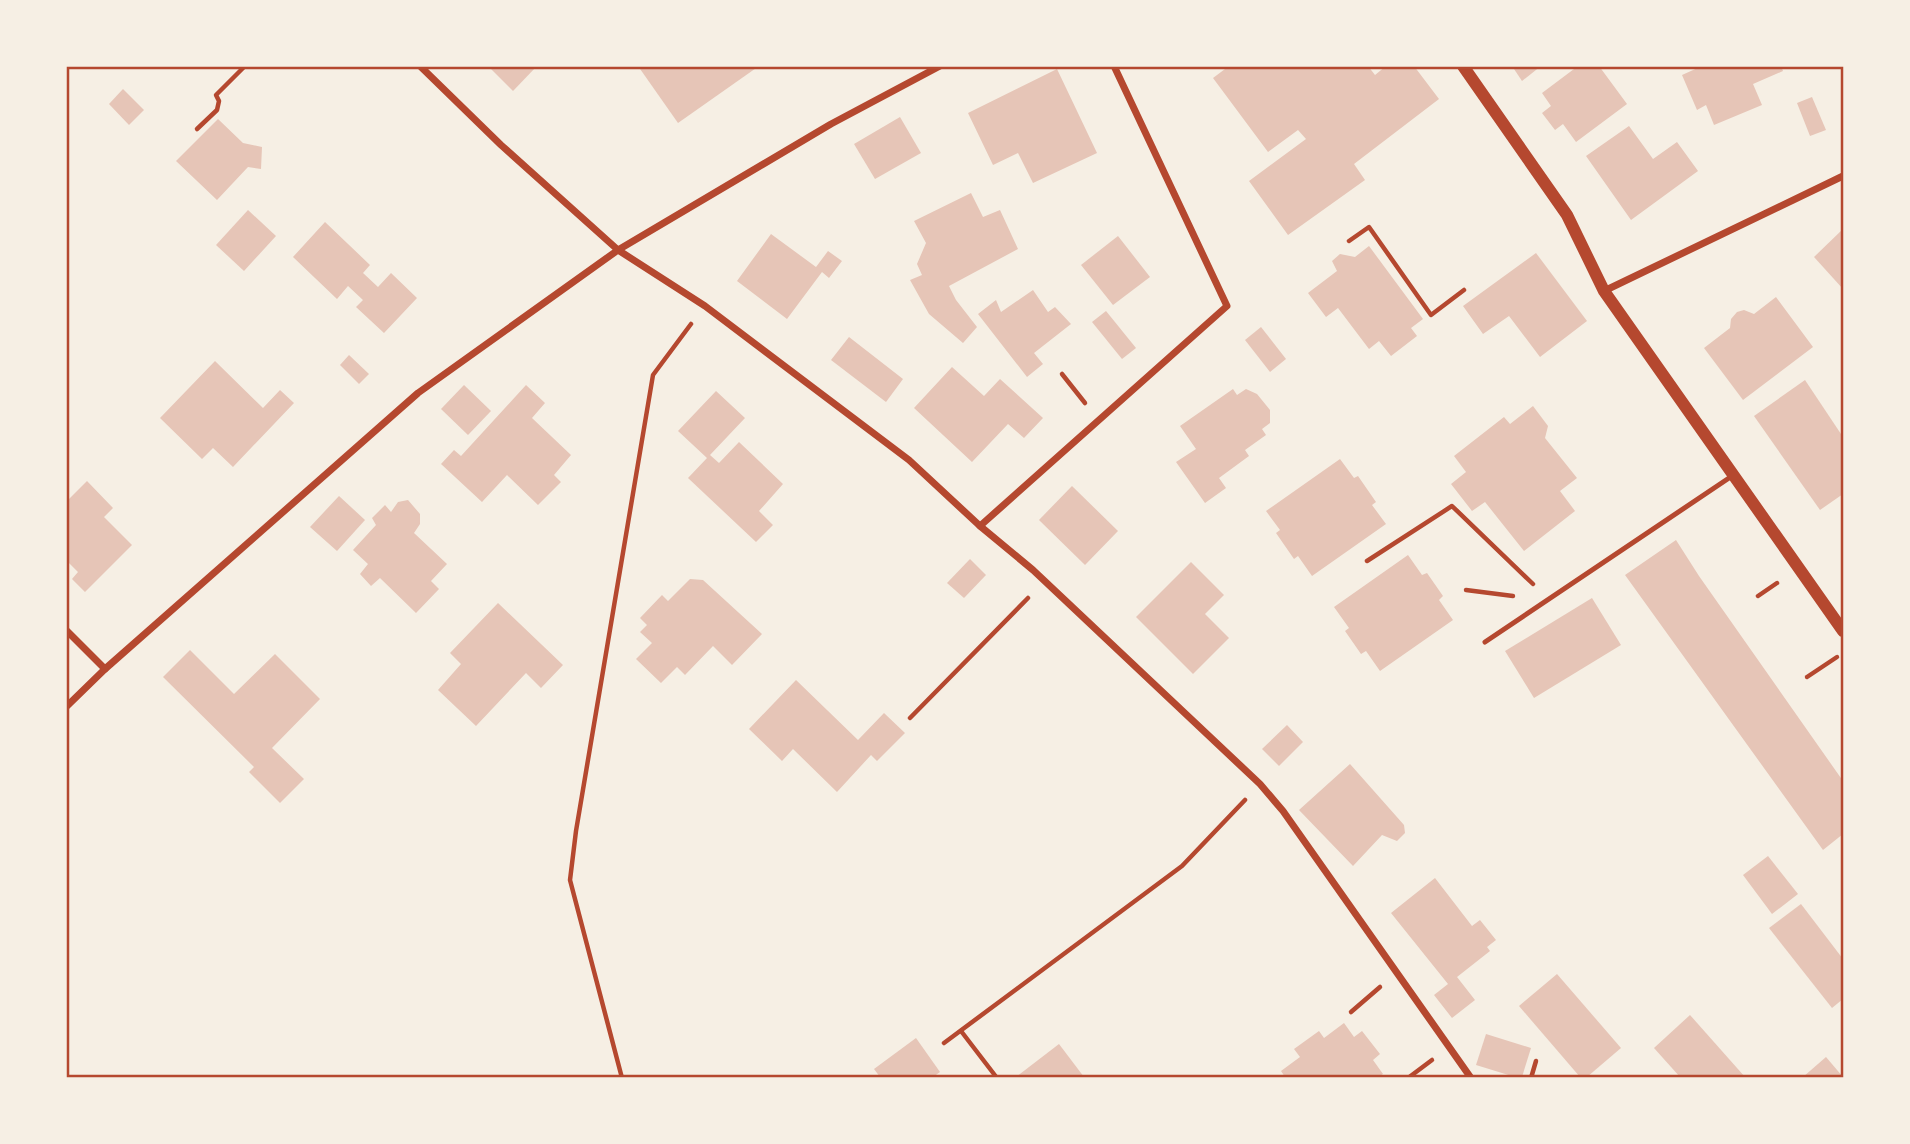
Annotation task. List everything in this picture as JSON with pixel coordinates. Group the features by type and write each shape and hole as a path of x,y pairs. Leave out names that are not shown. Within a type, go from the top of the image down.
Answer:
{"street":[{"path":"420,66 500,145 618,250 705,306 909,460 980,526 1033,570 1260,785 1283,811 1471,1077"},
{"path":"66,707 418,393 618,250 831,124 940,66"},
{"path":"980,526 1227,306 1114,66"},
{"path":"1463,66 1567,215 1604,291 1843,631"},
{"path":"1604,291 1843,176"},
{"path":"66,630 106,669"}],"lane":[{"path":"1485,642 1734,474"}],"path":[{"path":"197,129 217,110 219,101 216,95 244,66"},
{"path":"1349,241 1369,227 1431,315 1464,290"},
{"path":"622,1077 570,880 653,375 705,306"},
{"path":"1062,374 1098,420"},
{"path":"1367,561 1452,506 1548,600"},
{"path":"909,718 1044,582"},
{"path":"1807,677 1843,652"},
{"path":"944,1043 1182,866 1260,785"},
{"path":"1351,1012 1397,973"},
{"path":"961,1031 997,1077"},
{"path":"1531,1077 1536,1061"}],"building":[{"path":"488,66 537,66 513,91"},
{"path":"638,66 759,66 678,123"},
{"path":"1229,66 1368,66 1375,75 1386,66 1414,66 1439,99 1354,164 1365,180 1288,235 1249,181 1306,139 1298,130 1268,152 1213,78"},
{"path":"1512,66 1541,66 1522,81"},
{"path":"1578,66 1599,66 1627,104 1576,142 1563,124 1555,130 1542,113 1551,106 1542,93"},
{"path":"1702,66 1781,66 1783,71 1753,84 1762,105 1714,125 1706,105 1697,110 1682,75"},
{"path":"1057,69 1097,153 1033,183 1018,153 993,165 968,113"},
{"path":"123,89 144,110 129,125 109,104"},
{"path":"1812,97 1826,130 1810,136 1797,103"},
{"path":"900,117 921,153 875,179 854,144"},
{"path":"218,119 243,143 262,147 261,169 248,167 217,200 176,161"},
{"path":"1629,126 1653,159 1677,142 1698,171 1631,220 1586,156"},
{"path":"971,193 983,217 1000,210 1018,249 949,286 956,300 977,327 963,343 929,314 910,280 922,275 917,264 926,243 914,221"},
{"path":"248,210 276,236 244,271 216,245"},
{"path":"325,222 370,265 363,273 378,287 391,273 417,298 384,333 356,307 363,300 348,286 337,299 293,257"},
{"path":"1843,229 1843,289 1814,257"},
{"path":"771,234 816,267 828,251 842,261 829,278 822,272 787,319 737,281"},
{"path":"1118,236 1150,277 1113,305 1081,265"},
{"path":"1369,246 1423,319 1411,328 1417,336 1391,356 1379,341 1369,349 1338,308 1326,317 1308,293 1337,271 1332,261 1340,254 1355,257"},
{"path":"1536,253 1587,321 1540,357 1509,316 1483,334 1463,306"},
{"path":"1033,290 1048,312 1055,307 1071,324 1034,353 1043,364 1027,377 978,314 996,300 1001,312"},
{"path":"1776,297 1813,347 1743,400 1704,348 1730,328 1731,319 1737,312 1744,310 1754,314"},
{"path":"1106,311 1136,348 1122,359 1092,322"},
{"path":"1261,327 1286,359 1270,372 1245,340"},
{"path":"849,337 903,379 886,402 831,360"},
{"path":"349,355 369,374 359,384 340,365"},
{"path":"215,361 263,408 280,390 294,403 233,467 213,448 202,459 160,418"},
{"path":"952,367 984,396 1000,379 1043,418 1024,438 1008,424 972,462 914,408"},
{"path":"1805,380 1843,437 1843,494 1820,510 1754,416"},
{"path":"464,385 491,411 468,435 441,409"},
{"path":"526,385 545,403 532,418 571,455 554,475 561,482 538,505 507,475 482,502 441,464 454,450 461,456"},
{"path":"1233,389 1237,395 1246,389 1257,394 1270,410 1270,423 1262,429 1266,435 1245,450 1249,456 1219,478 1226,488 1205,503 1176,462 1196,449 1180,426"},
{"path":"716,391 745,418 710,455 719,463 739,442 783,484 759,511 773,525 756,542 688,478 707,458 678,431"},
{"path":"1533,406 1548,426 1545,438 1577,478 1560,491 1575,511 1524,551 1485,502 1472,511 1451,484 1466,472 1454,456 1504,417 1510,424"},
{"path":"1340,459 1354,478 1358,476 1376,502 1372,505 1386,524 1312,576 1298,556 1294,559 1276,533 1280,530 1266,511"},
{"path":"87,481 113,508 104,517 132,545 85,592 72,579 78,572 66,560 66,502"},
{"path":"1072,486 1118,531 1085,565 1039,520"},
{"path":"339,496 365,520 337,551 310,527"},
{"path":"408,500 420,514 420,524 414,533 447,564 431,581 439,589 416,613 380,578 371,586 360,574 368,564 353,550 376,525 372,518 385,505 391,512 398,502"},
{"path":"1676,540 1843,781 1843,834 1823,850 1625,575"},
{"path":"1408,555 1422,575 1427,573 1443,596 1439,600 1453,620 1380,671 1366,651 1361,654 1345,631 1349,628 1334,607"},
{"path":"970,559 986,575 964,598 947,583"},
{"path":"1191,562 1224,595 1205,614 1229,638 1193,674 1136,617"},
{"path":"690,579 703,580 762,634 732,665 713,646 685,675 677,667 661,683 636,659 652,643 640,632 647,625 640,618 662,595 668,601"},
{"path":"1592,598 1621,645 1534,698 1505,651"},
{"path":"498,603 563,665 541,688 526,673 476,726 438,690 461,664 450,653"},
{"path":"190,650 234,694 275,654 320,699 272,748 304,779 280,803 249,772 254,767 163,677"},
{"path":"796,680 858,740 884,713 905,733 877,761 871,755 837,792 793,749 782,761 749,729"},
{"path":"1287,725 1303,742 1279,766 1262,749"},
{"path":"1350,764 1404,825 1405,833 1397,841 1382,835 1353,866 1299,810"},
{"path":"1768,856 1798,894 1772,914 1743,875"},
{"path":"1435,878 1472,926 1480,920 1496,940 1487,947 1490,951 1457,977 1475,1000 1452,1018 1434,995 1448,984 1391,913"},
{"path":"1801,904 1843,959 1843,999 1832,1008 1769,928"},
{"path":"1557,974 1621,1048 1587,1077 1580,1077 1519,1006"},
{"path":"1690,1015 1745,1077 1680,1077 1654,1048"},
{"path":"1344,1023 1354,1037 1362,1031 1380,1054 1373,1060 1383,1074 1378,1077 1285,1077 1281,1071 1300,1057 1294,1049 1319,1031 1324,1038"},
{"path":"1486,1034 1531,1048 1522,1077 1476,1065"},
{"path":"916,1038 940,1072 933,1077 880,1077 874,1069"},
{"path":"1059,1044 1084,1077 1016,1077"},
{"path":"1826,1057 1843,1077 1803,1077"}]}
